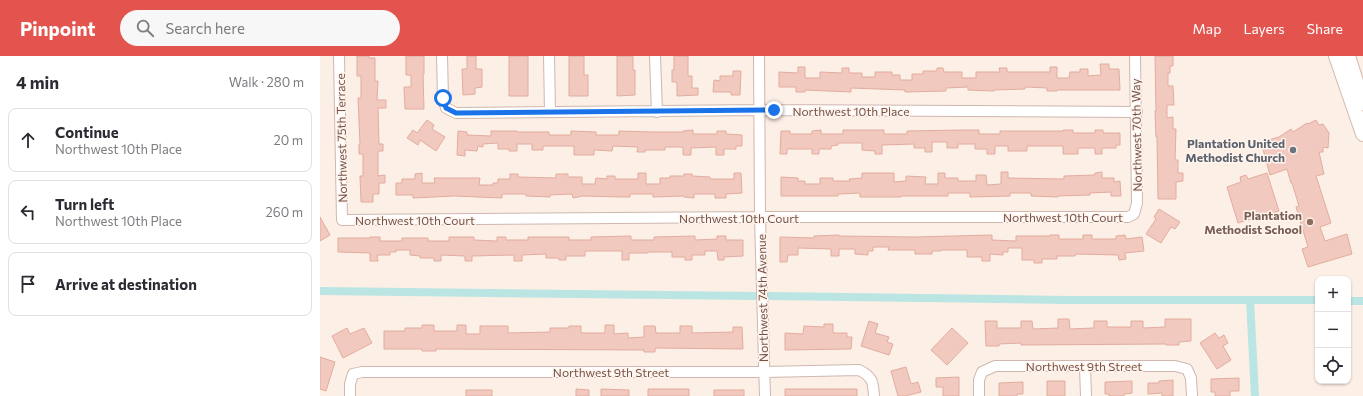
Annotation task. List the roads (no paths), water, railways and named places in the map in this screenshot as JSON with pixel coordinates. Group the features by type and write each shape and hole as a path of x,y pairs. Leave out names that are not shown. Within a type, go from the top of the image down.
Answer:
{"street":[{"name":"Northwest 75th Terrace","path":"339,56 342,220"},
{"name":"Northwest 10th Place","path":"442,56 443,98 446,108 456,113 760,110 1137,112"},
{"path":"549,56 550,112"},
{"path":"655,56 657,112"},
{"name":"Northwest 74th Avenue","path":"759,56 760,217 764,396"},
{"name":"Northwest 70th Way","path":"1134,214 1137,203 1137,112 1135,56"},
{"path":"1336,56 1363,134"},
{"path":"1348,56 1363,103"},
{"name":"Northwest 10th Court","path":"342,220 760,217 1128,217 1134,214"},
{"name":"Northwest 9th Street","path":"979,396 979,380 982,372 995,366 1175,366 1187,370 1191,378 1192,396"},
{"path":"1085,367 1086,396"},
{"name":"Northwest 9th Street","path":"350,396 350,384 353,374 362,372 764,372 859,370 867,374 873,382 874,396"}],"waterway":[{"path":"320,291 756,296"},
{"path":"769,296 1067,300 1315,300"},
{"path":"1250,300 1255,396"},
{"path":"1351,301 1363,301"}],"place":[{"name":"Plantation United Methodist Church","path":"1293,150"},
{"name":"Plantation Methodist School","path":"1310,222"}]}
